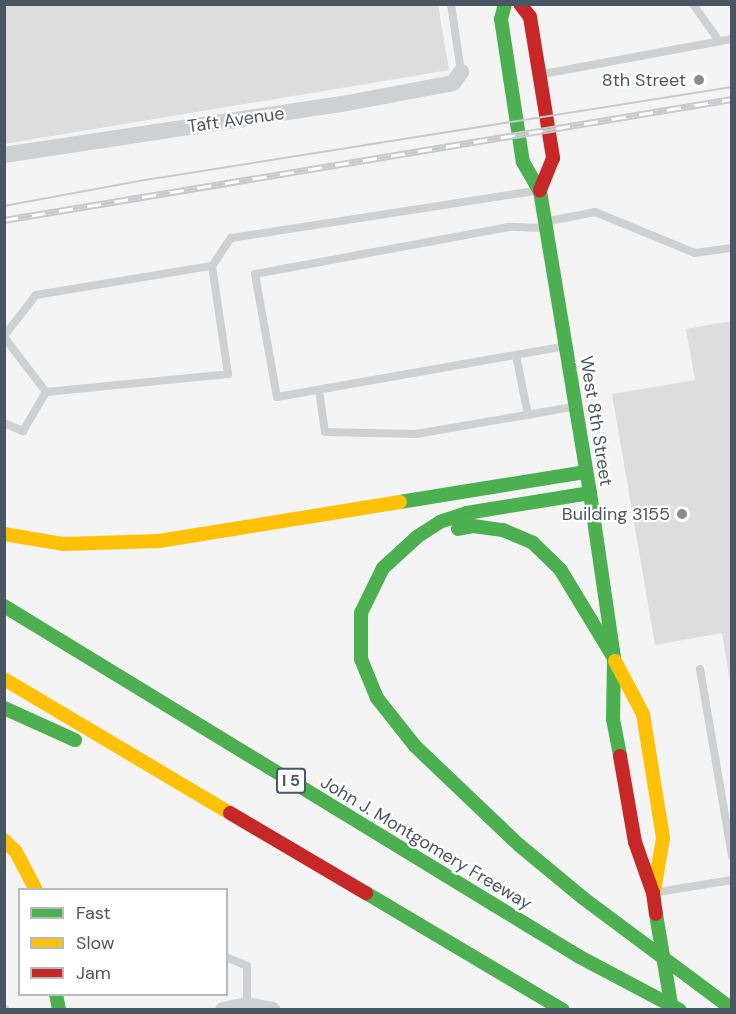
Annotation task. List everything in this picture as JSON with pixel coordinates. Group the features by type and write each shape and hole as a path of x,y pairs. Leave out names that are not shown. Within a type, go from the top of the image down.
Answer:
{"main road":[{"name":"West 8th Street","path":"505,4 501,19 524,162 540,191 590,493 614,658 613,719 635,842 653,893 672,1010"},
{"path":"520,4 530,17 553,158 540,191"},
{"path":"4,534 64,544 159,540 585,472"},
{"path":"590,493 467,513 440,522 417,537 383,568 361,613 361,659 377,698 415,746 519,845 583,898 732,1009"},
{"path":"417,537 473,526 503,530 532,543 560,569 614,658"},
{"name":"John J. Montgomery Freeway","path":"4,606 578,956 680,1010"},
{"name":"West 8th Street","path":"614,658 643,714 663,838 653,893"},
{"path":"4,679 563,1010"},
{"path":"4,708 214,804"},
{"path":"4,840 16,852 35,888"}],"street":[{"name":"Taft Avenue","path":"4,155 342,104 453,83 461,72"},
{"path":"223,1010 247,1005 273,1010"}],"lane":[{"path":"451,4 461,72"},
{"path":"693,4 719,41"},
{"path":"540,74 732,39"},
{"path":"46,392 228,374 212,267 231,238 540,191"},
{"path":"566,346 277,397 255,274 509,226 546,225 595,212 695,253 732,248"},
{"path":"46,392 4,337 36,295 212,267"},
{"path":"516,355 528,415"},
{"path":"319,390 325,432 416,434 575,407"},
{"path":"4,423 23,431 46,392"},
{"path":"700,669 732,856"},
{"path":"653,893 732,880"},
{"path":"228,958 247,966 247,1005"}],"building":[{"path":"4,4 438,4 449,70 4,144"},
{"name":"Building 3155","path":"732,321 732,682 730,682 722,633 655,645 612,394 695,380 686,329"}],"tram line":[{"path":"4,206 139,181 732,87"}],"railway":[{"path":"4,220 732,99"}],"traffic: fast":[{"path":"505,4 501,19 523,162 540,191 590,493 614,658 613,719 620,756"},
{"path":"400,502 585,472"},
{"path":"590,493 467,513 440,522 417,537 383,568 361,613 361,659 377,698 415,746 519,845 583,898 732,1009"},
{"path":"458,529 473,526 503,530 533,543 560,569 614,658"},
{"path":"4,606 578,956 680,1010"},
{"path":"4,708 75,740"},
{"path":"366,893 563,1010"},
{"path":"656,914 672,1010"},
{"path":"56,996 59,1010"}],"traffic: slow":[{"path":"4,534 64,544 159,541 400,502"},
{"path":"615,661 643,714 663,838 654,891"},
{"path":"4,679 230,813"},
{"path":"4,840 16,852 35,888"}],"traffic: jam":[{"path":"520,4 530,17 553,158 540,191"},
{"path":"620,756 635,842 653,893 656,914"},
{"path":"230,813 366,893"}],"place":[{"name":"8th Street","path":"699,80"},
{"name":"Building 3155","path":"682,514"}]}
